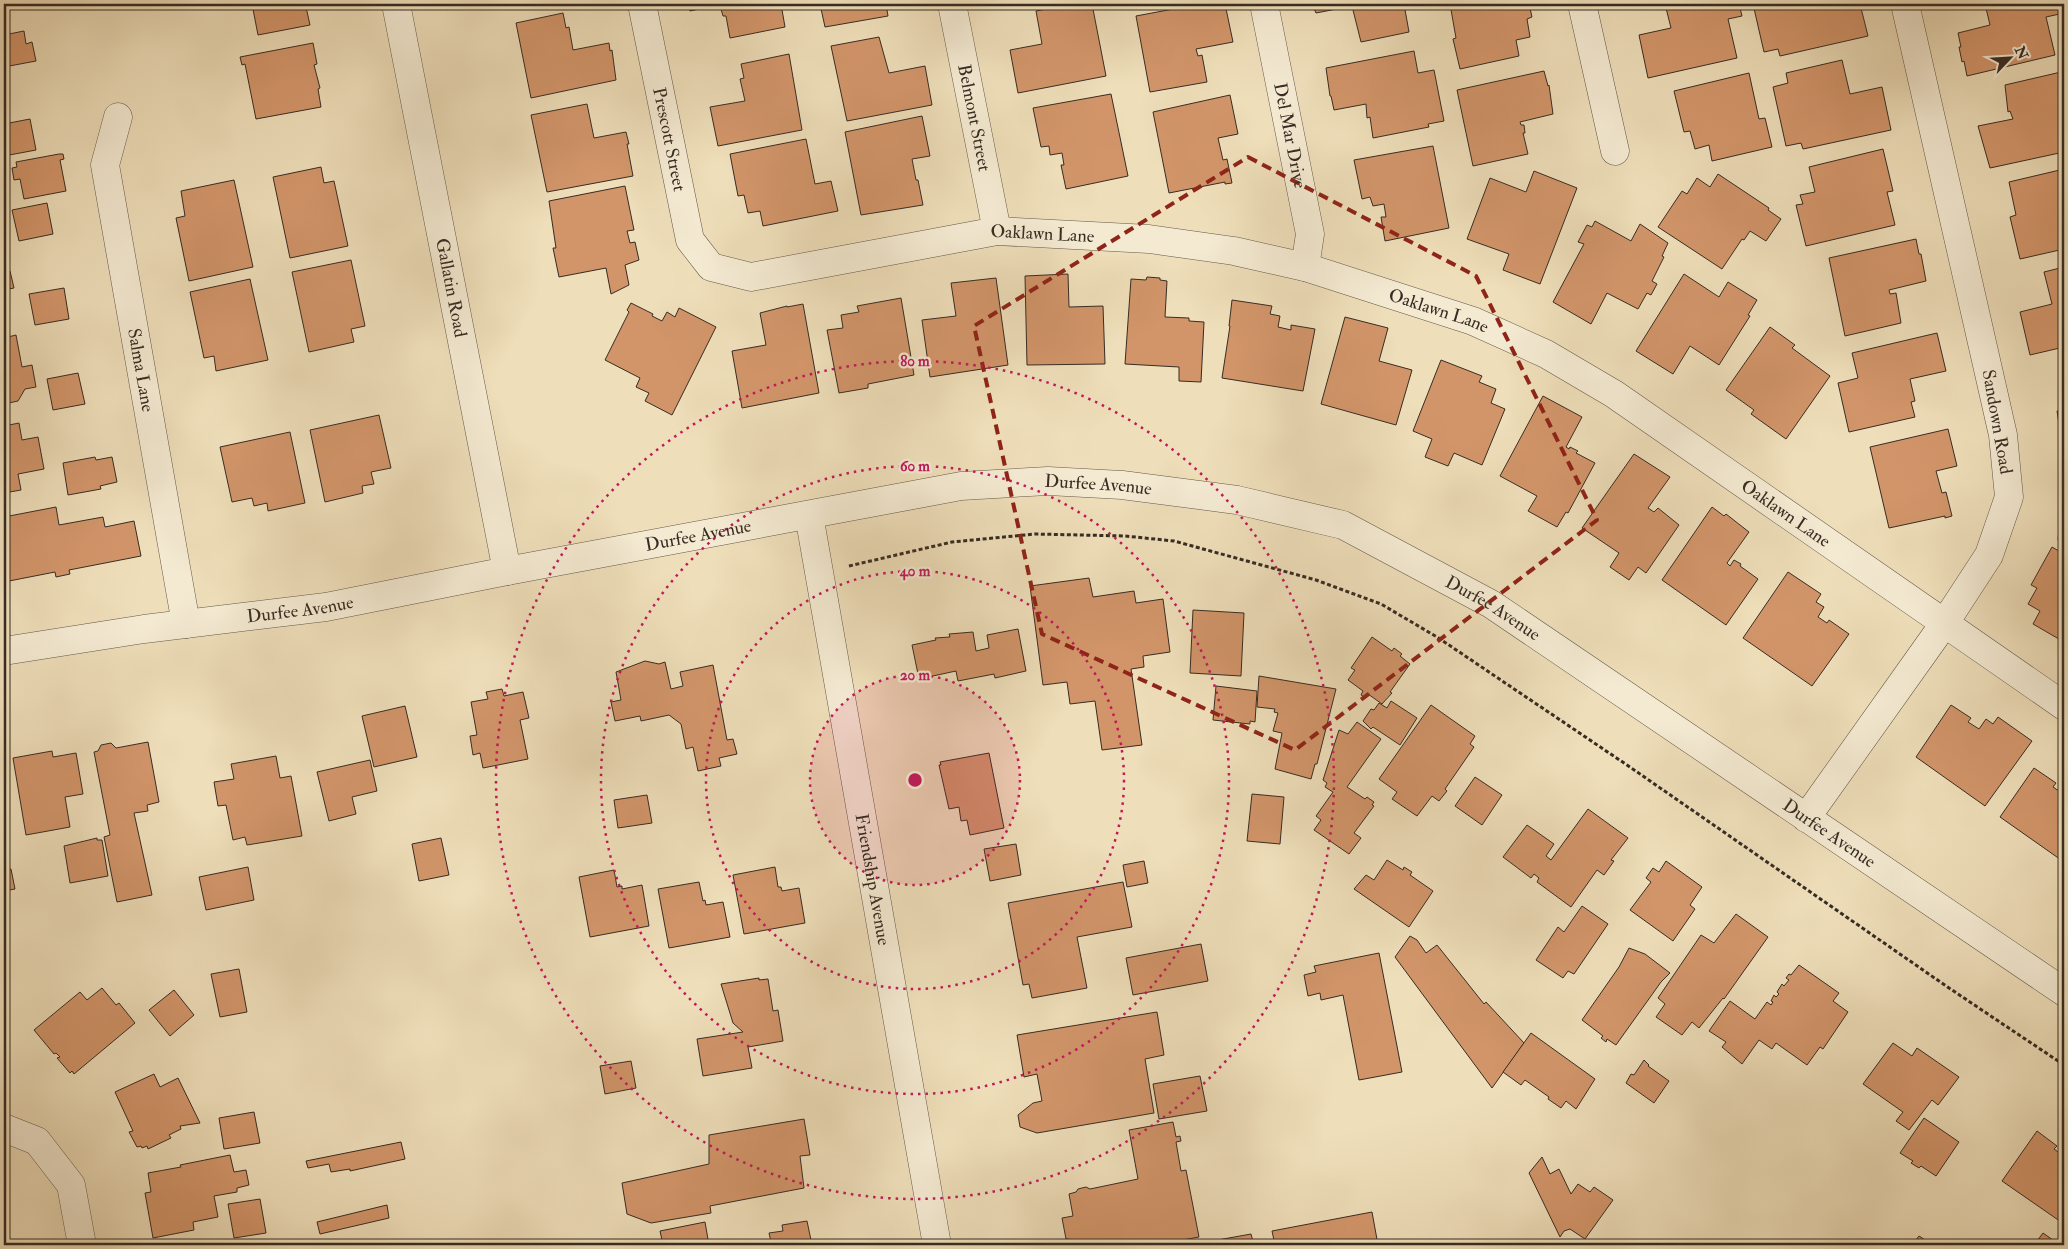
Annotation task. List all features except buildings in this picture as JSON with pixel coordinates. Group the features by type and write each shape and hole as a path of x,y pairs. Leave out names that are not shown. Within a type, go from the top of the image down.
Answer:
{"street":[{"name":"Gallatin Road","path":"396,4 507,571"},
{"name":"Prescott Street","path":"642,4 690,240 711,267"},
{"name":"Belmont Street","path":"952,4 997,231"},
{"name":"Del Mar Drive","path":"1264,4 1310,234 1305,266"},
{"path":"1582,4 1615,151"},
{"name":"Sandown Road","path":"1806,818 1944,624 1989,555 2009,497 2003,435 1905,4"},
{"name":"Salma Lane","path":"118,117 105,165 186,624"},
{"name":"Oaklawn Lane","path":"711,267 751,277 997,231 1149,239 1234,251 1305,266 1473,321 1546,354 1614,394 2064,706"},
{"name":"Durfee Avenue","path":"4,651 186,624 326,607 961,486 1048,481 1122,484 1237,500 1343,526 1492,604 2064,992"},
{"name":"Friendship Avenue","path":"809,515 937,1245"},
{"path":"4,1128 37,1141 71,1185 82,1245"}],"path":[{"path":"819,572 952,542 1034,534 1125,536 1183,543 1316,580 1381,604 1437,637 2064,1065"}],"highlighted area":[{"path":"1248,157 1476,276 1597,520 1295,750 1042,634 974,326"}]}
